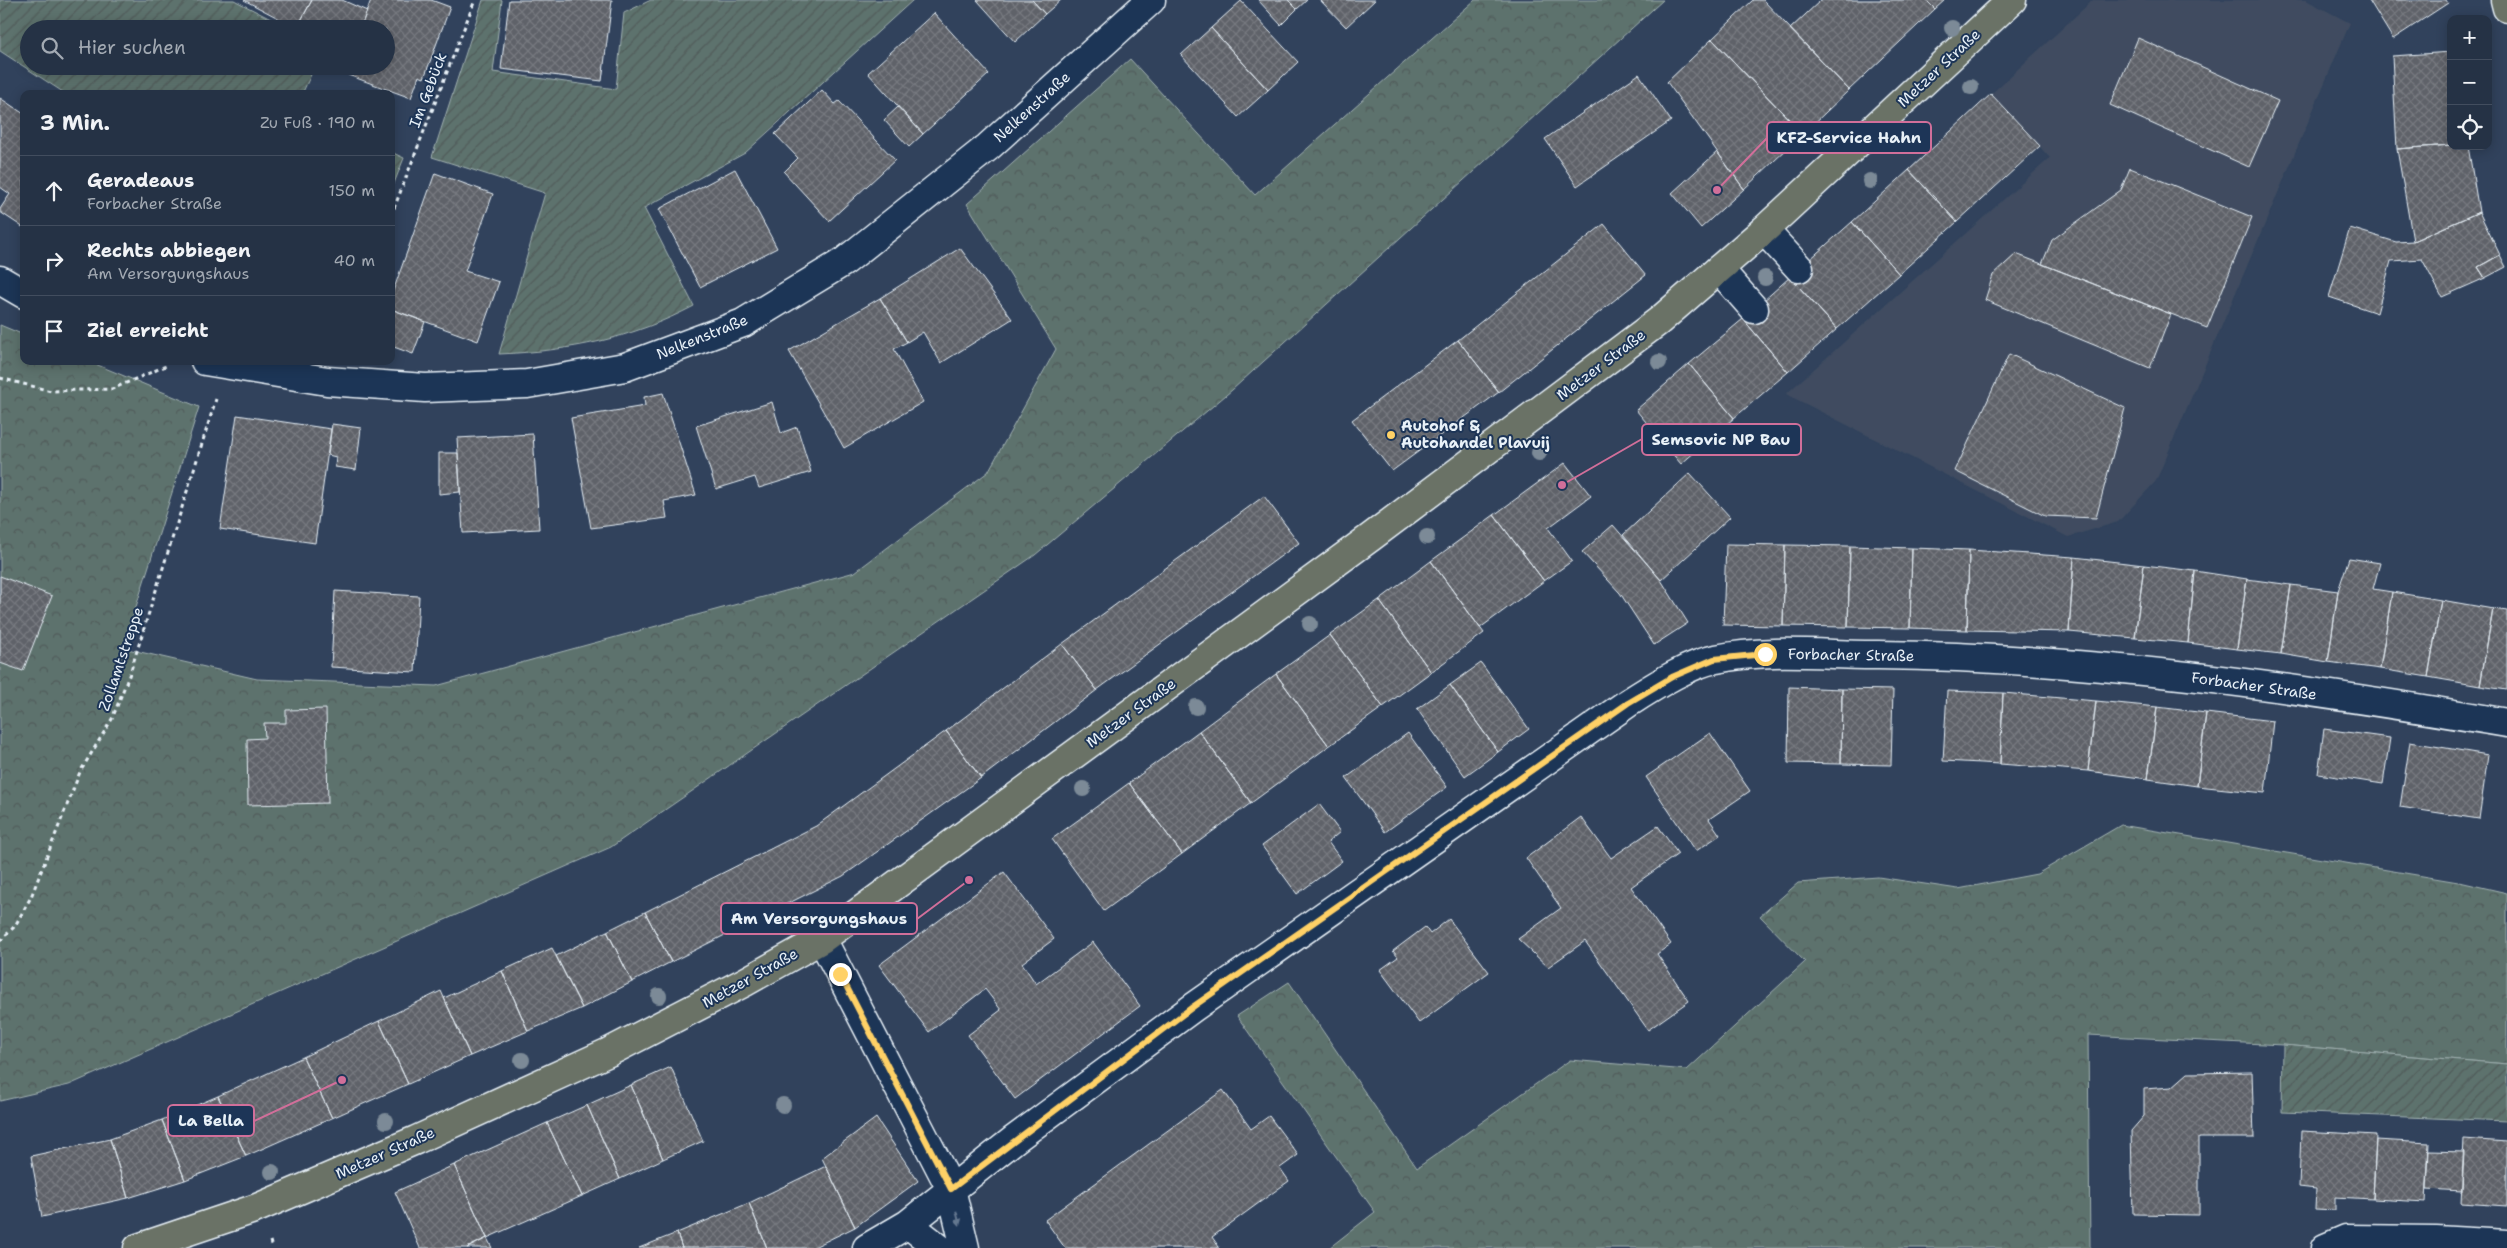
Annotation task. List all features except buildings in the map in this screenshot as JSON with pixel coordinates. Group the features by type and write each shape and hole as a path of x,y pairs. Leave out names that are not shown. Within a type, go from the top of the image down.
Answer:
{"main road":[{"name":"Metzer Straße","path":"138,1248 257,1208 416,1140 609,1052 745,982 822,939 1009,804 1536,415 1659,321 1764,230 2012,0"},
{"path":"2505,0 2507,8"}],"street":[{"name":"Nelkenstraße","path":"230,365 328,381 426,388 527,384 626,367 743,323 845,261 988,147 1151,0"},
{"path":"1764,230 1799,268"},
{"path":"1720,269 1754,309"},
{"path":"0,280 20,292"},
{"name":"Forbacher Straße","path":"867,1248 908,1224 951,1189 1194,1006 1628,703 1672,677 1714,659 1765,654 1918,656 2145,670 2507,723"},
{"path":"822,939 951,1189 965,1248"},
{"path":"908,1224 939,1248"},
{"path":"2325,1248 2346,1239 2381,1244 2507,1244"}],"path":[{"name":"Im Gebück","path":"395,206 475,0"},
{"path":"0,378 51,390 112,390 167,365"},
{"name":"Zollamtstreppe","path":"0,941 15,926 31,897 80,772 112,719 130,673 217,396"}],"shaded area":[{"path":"2093,0 2306,0 2350,23 2156,481 2118,522 2068,537 1786,394 2050,158 1991,94"}],"green space":[{"path":"0,0 234,0 273,20 20,20 20,64 0,51"},
{"path":"483,0 502,0 493,72 616,89 624,13 651,0 913,0 745,153 644,208 694,306 647,327 600,341 551,350 499,354 545,193 432,157"},
{"path":"1475,0 1663,0 1232,390 1035,555 611,847 69,1085 0,1101 0,325 20,333 20,365 98,365 199,407 123,648 257,679 436,686 855,572 988,472 1056,349 967,204 1130,59 1255,195"},
{"path":"37,75 311,75 304,90 60,90"},
{"path":"395,154 404,158 395,181"},
{"path":"2121,825 2464,883 2507,893 2507,1064 2283,1045 2088,1035 2090,1248 1329,1248 1375,1212 1237,1016 1289,982 1417,1168 1570,1060 1687,1070 1805,962 1760,916 1798,883 1878,877 1958,889 2037,874"},
{"path":"2283,1045 2507,1064 2507,1121 2282,1112"}],"place":[{"name":"KFZ-Service Hahn","path":"1717,190"},
{"name":"Autohof & Autohandel Plavuij","path":"1391,435"},
{"name":"Semsovic NP Bau","path":"1562,485"},
{"name":"Am Versorgungshaus","path":"969,880"},
{"name":"La Bella","path":"342,1080"}],"route":[{"path":"840,974 951,1189 1194,1006 1628,703 1672,677 1714,659 1765,654"}]}
